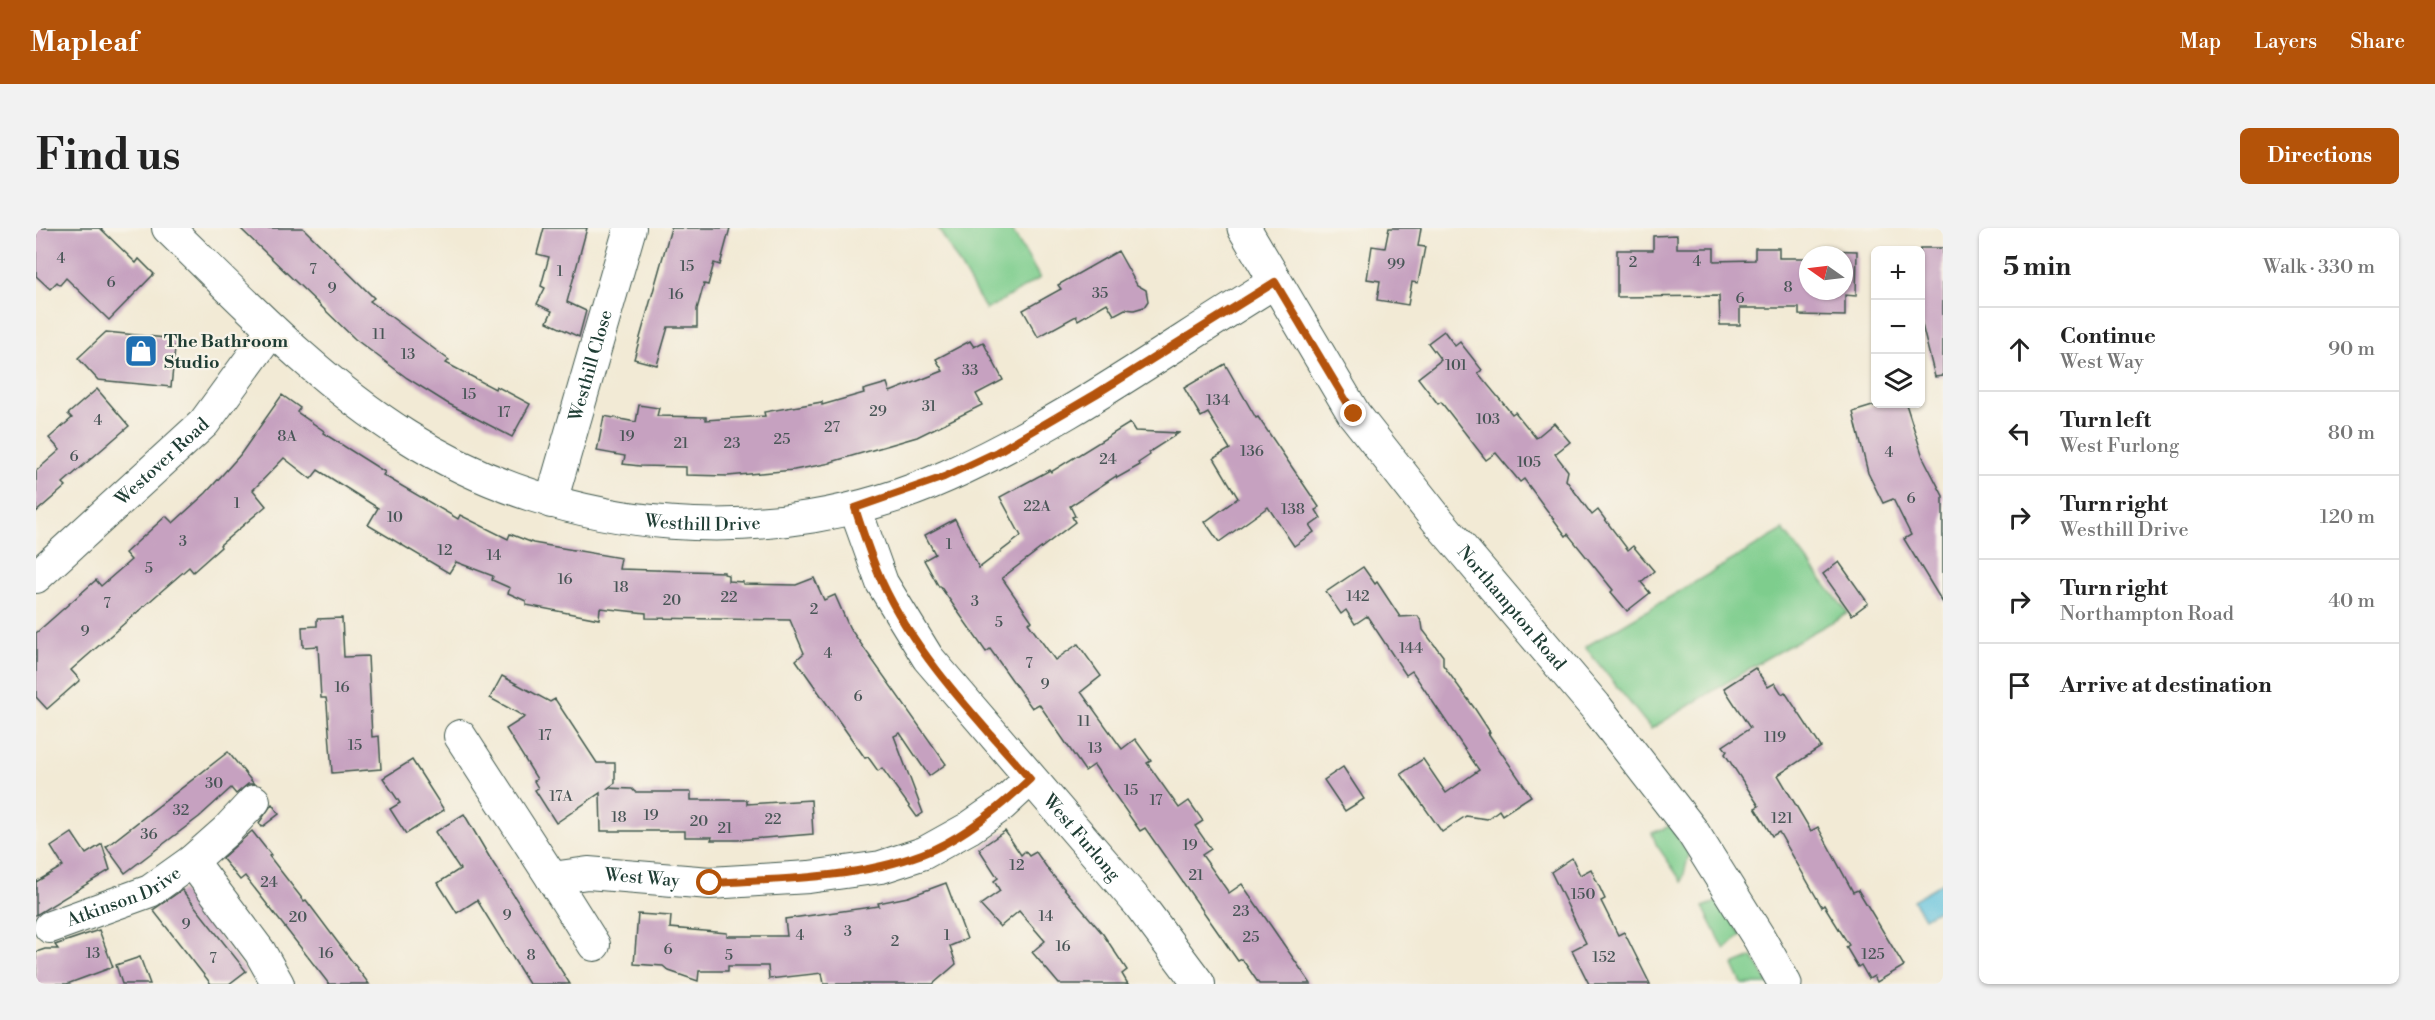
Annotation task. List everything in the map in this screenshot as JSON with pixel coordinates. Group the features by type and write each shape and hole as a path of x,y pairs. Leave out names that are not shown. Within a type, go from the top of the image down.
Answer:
{"main road":[{"name":"Northampton Road","path":"1244,228 1354,414 1439,522 1594,706 1692,831 1760,938 1785,984"}],"street":[{"name":"Westhill Drive","path":"168,228 272,330 346,393 406,436 470,472 551,502 636,520 706,523 779,522 855,508 944,477 997,452 1096,394 1275,282"},
{"name":"Westhill Close","path":"551,502 630,228"},
{"name":"Westover Road","path":"36,577 204,423 272,330"},
{"name":"West Furlong","path":"855,508 882,583 928,658 1139,904 1199,984"},
{"path":"460,736 594,945"},
{"name":"West Way","path":"552,878 588,873 710,883 809,877 881,867 924,853 969,828 1002,804 1030,779"},
{"name":"Atkinson Drive","path":"50,927 150,891 192,861 226,831 254,801"},
{"name":"Atkinson Drive","path":"192,861 260,952 279,984"}],"green space":[{"path":"938,228 1011,228 1040,278 986,310"},
{"path":"1783,530 1848,613 1765,659 1651,729 1585,647"},
{"path":"1670,826 1689,854 1682,882 1656,844 1652,833"},
{"path":"1719,901 1741,935 1725,950 1703,907"},
{"path":"1753,957 1769,984 1742,984 1733,965"}],"water":[{"path":"1943,882 1943,907 1924,918 1913,900"}],"building":[{"path":"36,228 100,228 136,263 139,259 154,274 109,320 66,278 60,285 57,282 50,289 36,276"},
{"path":"240,228 303,228 374,298 370,301 449,360 446,363 495,389 496,386 530,404 512,437 447,403 407,378 355,339"},
{"path":"544,228 587,228 567,302 586,311 579,337 547,322 552,311 537,304 545,288 541,286 549,257 537,254"},
{"path":"671,228 730,228 720,265 714,263 708,285 704,284 697,309 697,327 668,327 657,365 634,359"},
{"path":"1389,228 1421,228 1418,246 1425,247 1418,283 1412,282 1408,305 1377,300 1380,281 1367,279 1372,246 1385,248"},
{"path":"1677,235 1677,248 1714,248 1714,261 1755,260 1755,248 1779,248 1779,258 1799,258 1799,300 1845,300 1845,316 1799,315 1799,308 1740,308 1740,325 1720,325 1719,296 1617,297 1617,250 1653,250 1653,236"},
{"path":"1925,248 1943,248 1943,376 1935,377 1925,337"},
{"path":"1118,251 1137,285 1146,290 1148,301 1144,307 1134,310 1125,309 1114,315 1107,303 1078,320 1076,316 1038,337 1023,310 1061,289 1058,285"},
{"path":"1853,251 1857,251 1856,296 1853,296"},
{"path":"1444,331 1455,346 1460,342 1482,370 1478,373 1512,414 1515,412 1536,438 1554,423 1570,442 1555,454 1568,471 1566,480 1592,515 1598,510 1628,550 1633,546 1654,571 1641,582 1650,593 1627,611 1568,534 1566,536 1524,479 1520,482 1496,453 1486,460 1441,402 1438,404 1418,378 1441,360 1428,343"},
{"name":"The Bathroom Studio","path":"106,332 176,339 171,387 98,380 78,358"},
{"path":"970,341 974,347 983,342 1003,380 976,394 982,405 917,437 831,463 794,470 728,476 686,475 686,467 623,464 625,456 597,451 604,416 636,422 639,405 659,408 657,416 706,417 706,420 765,416 764,412 822,402 822,405 864,393 863,390 887,383 890,392 943,371 936,359"},
{"path":"1225,364 1256,418 1258,417 1319,507 1316,510 1321,518 1310,526 1314,532 1294,546 1268,507 1219,542 1205,522 1238,498 1214,458 1230,449 1208,413 1201,417 1184,388"},
{"path":"97,389 129,426 63,483 66,486 36,512 36,471 60,450 49,438 72,418 68,414"},
{"path":"282,395 300,408 297,412 324,431 323,433 385,472 383,475 458,519 460,515 508,539 510,534 533,543 621,558 619,569 724,572 728,575 728,581 743,582 743,584 796,585 814,578 824,600 835,595 849,627 946,764 929,776 900,733 894,736 923,813 917,817 882,768 878,771 868,757 865,758 796,660 804,653 790,620 646,618 646,613 600,608 599,619 526,605 526,601 508,593 510,588 492,580 493,576 456,562 449,573 368,525 378,508 318,470 311,479 284,458 253,490 266,506 220,545 221,547 193,572 189,567 71,670 80,680 47,709 36,697 36,633 96,580 101,586 131,560 125,553 166,516 173,523 206,493 240,455"},
{"path":"1871,406 1907,408 1923,457 1943,496 1943,603 1904,539 1911,535 1893,499 1883,503 1868,473 1853,412"},
{"path":"1130,423 1135,431 1179,433 1149,452 1150,455 1138,463 1140,465 1117,478 1116,476 1070,506 1075,522 1002,578 1032,621 1028,623 1055,660 1078,644 1101,676 1081,692 1122,749 1135,739 1151,761 1147,763 1179,808 1189,801 1203,821 1195,826 1211,849 1202,855 1229,893 1242,884 1311,984 1259,984 1242,959 1238,961 1145,828 1140,831 1094,765 1085,771 1039,704 1032,708 990,649 986,652 939,587 924,560 935,554 925,535 955,519 979,568 1021,536 1000,497 1050,470 1051,472"},
{"path":"1839,562 1868,603 1852,615 1823,574"},
{"path":"1363,567 1375,584 1377,582 1400,617 1418,616 1423,630 1443,656 1443,665 1475,709 1490,732 1488,733 1531,796 1502,815 1499,810 1487,819 1466,816 1442,832 1401,774 1423,759 1446,793 1479,770 1412,671 1406,675 1367,616 1355,624 1346,610 1341,614 1326,592"},
{"path":"342,618 344,657 368,656 372,737 379,736 381,769 332,773 327,704 326,698 321,698 318,646 303,647 302,627 317,626 317,619"},
{"path":"1755,668 1768,687 1775,683 1782,694 1785,692 1821,747 1778,775 1811,831 1818,827 1853,892 1858,890 1904,966 1877,982 1874,976 1869,979 1861,965 1858,967 1846,947 1849,945 1824,905 1822,907 1779,832 1772,836 1755,808 1759,806 1725,754 1727,751 1723,746 1750,728 1724,688"},
{"path":"502,676 550,702 555,699 597,763 615,763 615,783 608,788 632,789 635,792 691,792 691,800 747,800 747,804 811,800 813,834 711,840 712,837 685,837 685,831 601,831 600,793 556,823 535,790 538,788 534,781 537,779 506,729 525,717 490,698"},
{"path":"228,752 254,784 248,784 236,794 231,788 199,817 125,873 106,847"},
{"path":"412,760 444,810 406,834 390,809 400,803 383,778"},
{"path":"1343,767 1364,799 1345,811 1324,780"},
{"path":"272,804 279,814 262,827 259,823"},
{"path":"464,814 570,984 529,984 477,900 457,913 438,883 460,869 435,832"},
{"path":"252,831 369,984 329,984 245,876 240,880 222,858"},
{"path":"1005,831 1021,855 1025,851 1029,856 1036,852 1050,872 1103,934 1127,970 1122,974 1128,984 1059,984 1032,952 1045,941 1019,911 1000,927 980,905 1000,891 994,881 998,878 979,849"},
{"path":"72,833 86,854 102,844 110,870 36,915 36,882 63,866 51,847"},
{"path":"1572,858 1580,875 1591,869 1605,899 1601,901 1618,935 1624,932 1650,984 1589,984 1572,950 1586,943 1551,872"},
{"path":"946,883 967,939 950,946 956,964 933,984 824,984 822,973 769,979 768,966 728,966 728,971 699,971 698,981 669,971 663,966 634,964 638,914 671,916 670,928 727,933 727,936 787,936 785,919 879,906 878,903 908,897"},
{"path":"182,890 246,971 229,984 211,984 153,910"},
{"path":"99,930 113,967 67,984 36,984 36,952 58,949 55,945"},
{"path":"140,957 150,984 122,984 116,965"}],"place":[{"name":"The Bathroom Studio","path":"141,351"}],"route":[{"path":"710,883 809,877 881,867 924,853 969,828 1002,804 1030,779 928,658 882,583 855,508 944,477 997,452 1096,394 1275,282 1354,414"}]}
